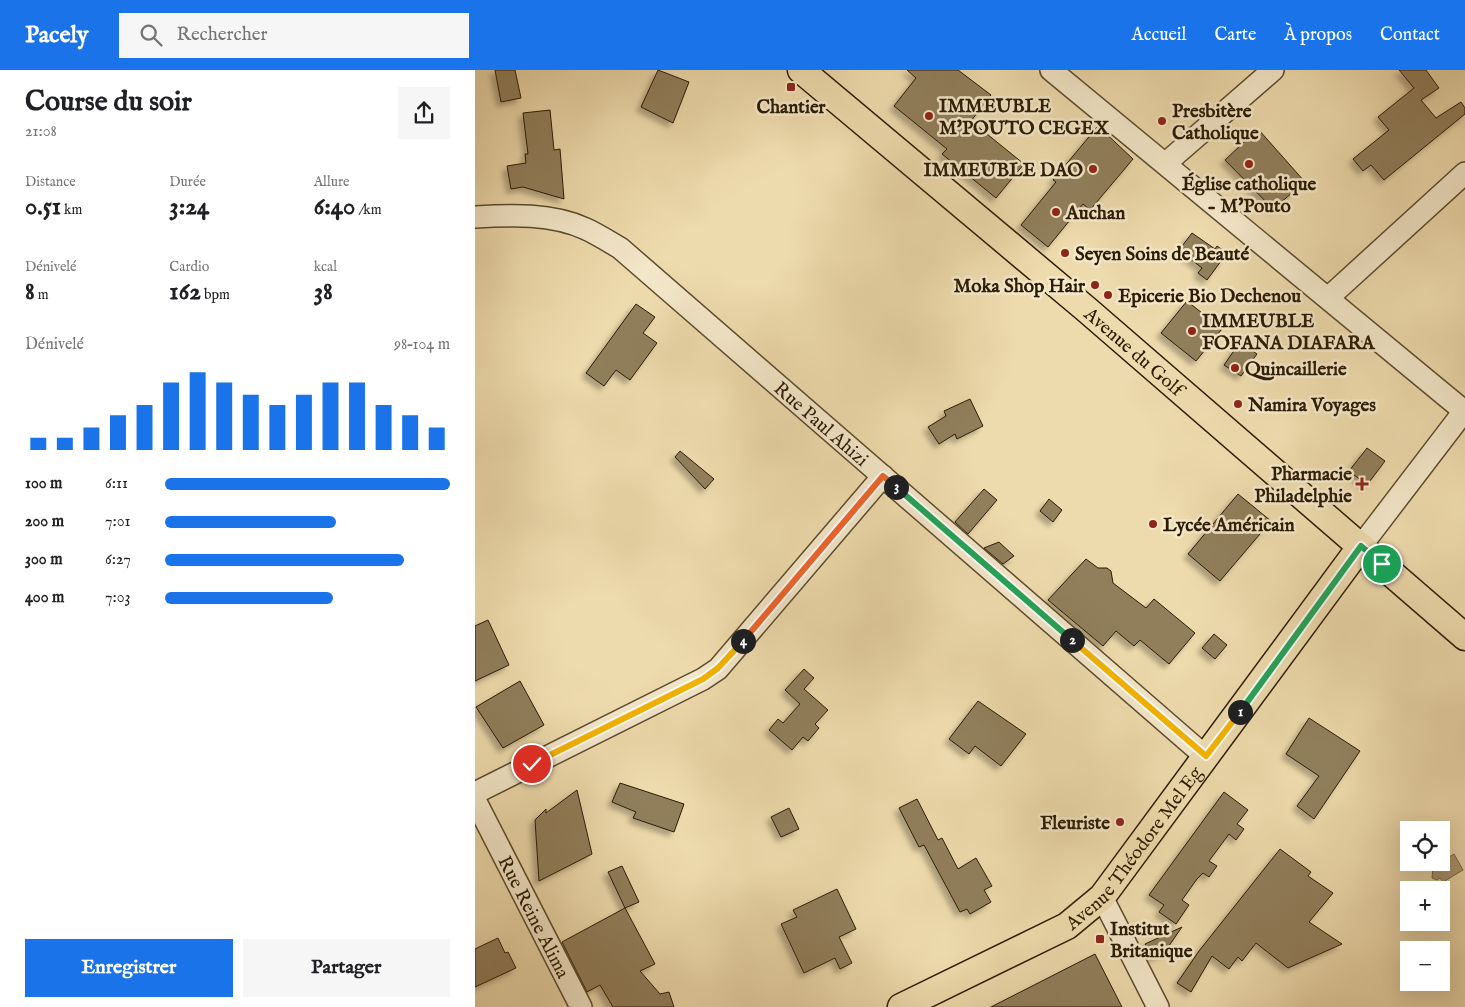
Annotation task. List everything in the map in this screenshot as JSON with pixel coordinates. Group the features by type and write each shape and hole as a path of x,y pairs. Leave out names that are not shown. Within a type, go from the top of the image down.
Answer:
{"main road":[{"name":"Avenue du Golf","path":"808,72 1086,309 1465,637"},
{"name":"Avenue Théodore Mel Eg","path":"901,1007 1067,926 1102,897 1361,546"}],"street":[{"path":"1051,70 1464,410 1361,546"},
{"path":"1165,163 1273,70"},
{"path":"1328,298 1465,173"},
{"name":"Rue Paul Ahizi","path":"475,218 517,214 560,221 584,228 620,248 1206,756"},
{"path":"475,793 703,679 718,668 883,476"},
{"name":"Rue Reine Alima","path":"475,800 581,1007"},
{"path":"1102,897 1158,1007"}],"shaded area":[{"path":"1454,854 1463,870 1445,881 1440,878 1437,880 1432,878 1433,871 1450,871 1450,856"}],"building":[{"path":"495,70 515,70 521,98 501,102"},
{"path":"658,70 689,82 673,123 641,107"},
{"path":"907,70 958,70 991,95 971,121 1024,164 996,198 942,154 947,149 894,106 916,78"},
{"path":"1399,70 1426,70 1439,88 1421,100 1436,118 1461,102 1465,108 1465,114 1384,180 1371,165 1363,171 1353,159 1389,130 1378,117 1414,88"},
{"path":"550,110 554,150 560,149 564,199 523,187 511,189 507,166 526,163 525,154 528,154 523,113"},
{"name":"IMMEUBLE DAO","path":"1098,126 1133,159 1090,210 1083,204 1048,247 1021,225 1056,182 1053,180"},
{"path":"1258,129 1305,182 1273,209 1225,160"},
{"path":"1192,233 1215,249 1217,246 1227,253 1207,280 1198,273 1202,268 1179,250"},
{"name":"IMMEUBLE FOFANA DIAFARA","path":"1187,301 1222,329 1196,361 1161,333"},
{"path":"636,304 655,317 643,333 657,343 630,380 616,370 604,386 586,373"},
{"path":"1240,342 1257,354 1241,376 1224,365"},
{"path":"970,399 983,426 957,439 955,434 939,444 928,427 946,416 944,411"},
{"path":"1367,448 1385,461 1367,485 1349,471"},
{"path":"680,451 714,479 705,489 675,457"},
{"path":"984,489 997,500 968,534 955,522"},
{"path":"1238,494 1271,521 1220,581 1188,554"},
{"path":"1049,499 1062,510 1053,522 1040,511"},
{"path":"999,542 1014,556 1003,564 984,548"},
{"path":"1086,559 1098,568 1107,568 1111,571 1113,583 1146,608 1154,599 1195,633 1169,664 1140,640 1134,646 1116,631 1103,646 1048,600"},
{"path":"488,620 509,665 475,681 475,626"},
{"path":"1214,634 1227,645 1215,659 1202,648"},
{"path":"804,669 814,678 804,689 828,710 815,724 819,728 808,741 803,737 792,750 769,730 778,719 783,723 800,704 785,690"},
{"path":"520,681 544,725 503,748 476,707"},
{"path":"978,701 1026,734 1001,766 975,746 969,754 949,739"},
{"path":"1309,718 1360,751 1314,819 1297,806 1319,776 1286,754"},
{"path":"620,783 684,804 674,832 633,818 636,812 612,802"},
{"path":"577,790 592,854 539,881 535,820 546,809 546,813"},
{"path":"1224,792 1248,810 1237,824 1244,829 1236,840 1229,834 1209,861 1217,866 1209,877 1203,873 1182,900 1189,905 1176,924 1159,912 1164,905 1149,895"},
{"path":"917,799 938,840 942,838 958,869 976,858 992,886 984,890 991,902 970,914 967,909 960,912 924,845 919,847 899,808"},
{"path":"789,808 799,829 781,837 771,817"},
{"path":"1280,849 1311,872 1308,876 1333,893 1309,922 1342,944 1288,968 1256,943 1242,961 1238,957 1229,969 1212,956 1191,992 1177,983 1199,951"},
{"path":"622,866 639,902 625,908 608,872"},
{"path":"837,889 856,929 839,937 852,963 840,969 835,958 804,973 781,924 797,917 793,910"},
{"path":"625,908 655,964 640,971 660,994 669,992 674,1007 613,1007 600,985 587,992 562,942"},
{"path":"1182,927 1164,953 1152,958 1145,944"},
{"path":"498,938 505,953 508,952 516,968 475,987 475,949"},
{"path":"1095,954 1122,1007 991,1007"}],"place":[{"name":"Chantier","path":"791,87"},
{"name":"IMMEUBLE M'POUTO CEGEX","path":"929,116"},
{"name":"Presbitère Catholique","path":"1162,121"},
{"name":"Église catholique - M'Pouto","path":"1249,164"},
{"name":"IMMEUBLE DAO","path":"1093,169"},
{"name":"Auchan","path":"1056,212"},
{"name":"Seyen Soins de Beauté","path":"1065,253"},
{"name":"Moka Shop Hair","path":"1095,285"},
{"name":"Epicerie Bio Dechenou","path":"1108,295"},
{"name":"IMMEUBLE FOFANA DIAFARA","path":"1192,331"},
{"name":"Quincaillerie","path":"1235,368"},
{"name":"Namira Voyages","path":"1238,404"},
{"name":"Pharmacie Philadelphie","path":"1362,484"},
{"name":"Lycée Américain","path":"1153,524"},
{"name":"Fleuriste","path":"1120,822"},
{"name":"Institut Britanique","path":"1100,939"}],"route":[{"path":"532,764 703,679 718,668 731,656 883,476 1206,756 1361,546 1382,564"}]}
